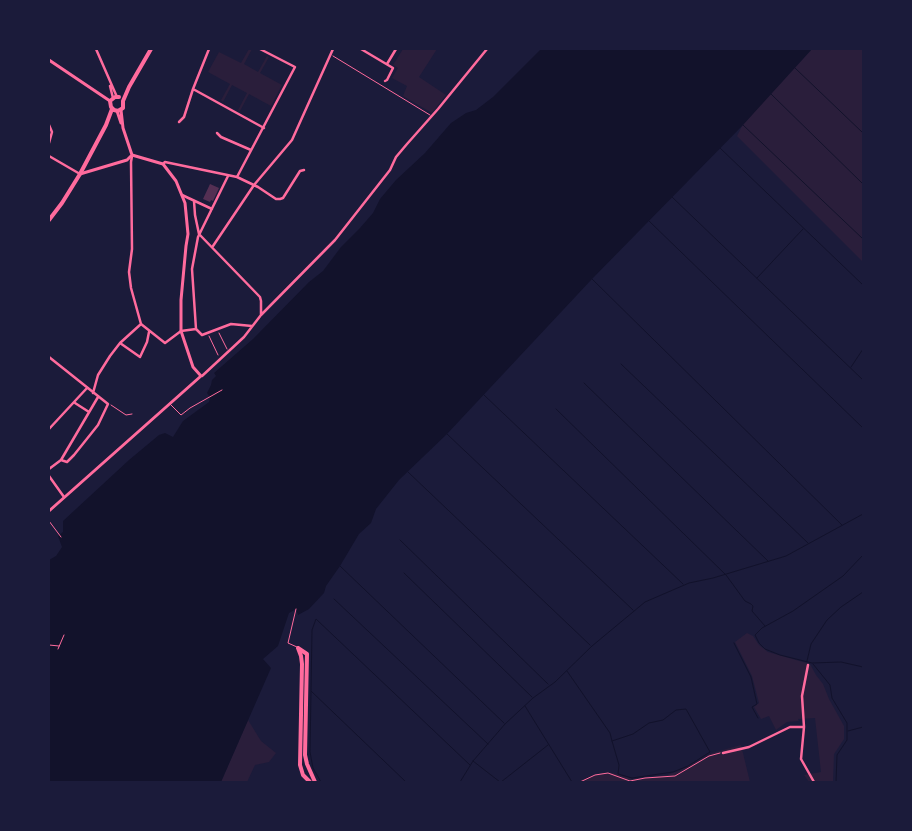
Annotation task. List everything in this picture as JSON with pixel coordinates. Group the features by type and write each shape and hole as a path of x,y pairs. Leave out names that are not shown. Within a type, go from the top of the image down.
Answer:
{"main road":[{"path":"49,220 80,174 106,125 116,110 124,104 123,101 129,87 151,49"},
{"path":"116,110 110,105 115,98 129,87"},
{"path":"115,98 123,101"},
{"path":"298,648 302,664 300,764 303,775 310,782"},
{"path":"298,648 307,654 305,755 315,782"}],"street":[{"path":"96,49 115,98"},
{"path":"179,122 184,117 209,49"},
{"path":"237,177 295,67 260,49"},
{"path":"212,246 254,185 292,140 333,49"},
{"path":"361,49 393,68 385,81"},
{"path":"387,64 396,49"},
{"path":"49,509 65,498 244,338 261,314 335,240 390,170 396,157 487,49"},
{"path":"49,60 115,98"},
{"path":"193,89 264,128"},
{"path":"116,110 132,155 132,249 129,272 131,288 142,324 165,343 181,331 196,329 202,334 231,324 252,326"},
{"path":"49,124 52,127 49,143"},
{"path":"217,133 221,137 251,150"},
{"path":"132,155 163,164 165,162 237,177 276,199 283,198 300,171 304,170"},
{"path":"49,156 80,174 127,160 132,155"},
{"path":"163,164 176,182 186,211 188,234 181,300 181,331 193,368 201,376"},
{"path":"196,329 192,270 200,234 228,176"},
{"path":"182,196 212,209"},
{"path":"194,201 195,215 200,234 260,297 261,314"},
{"path":"93,393 98,375 120,343 142,324"},
{"path":"120,343 140,357 150,331"},
{"path":"49,358 108,404 98,425 74,455 67,462 61,460"},
{"path":"49,429 87,388"},
{"path":"49,469 61,460 98,397"},
{"path":"75,403 88,412"},
{"path":"49,476 65,498"},
{"path":"808,665 802,696 804,727 801,759 814,782"},
{"path":"723,753 749,747 790,727 804,727"}],"lane":[{"path":"170,404 181,415 222,390"},
{"path":"296,609 288,643 298,648"}],"path":[{"path":"330,55 432,116"},
{"path":"217,330 229,351"},
{"path":"208,333 220,359"},
{"path":"108,404 126,415 132,414"},
{"path":"49,521 61,537"},
{"path":"49,645 59,648 64,635"},
{"path":"580,782 608,773 630,782 645,778 675,776 709,756 723,753"}],"shaded area":[{"path":"249,49 252,49 244,64 258,72 267,56 269,57 260,73 282,85 271,106 249,94 240,111 238,110 247,93 232,85 223,102 221,100 230,84 208,72 219,52 241,63"},
{"path":"403,49 437,49 419,77 446,95 432,113 403,96 407,86 392,78 398,68 393,65"},
{"path":"541,49 812,49 743,125 592,279 447,434 399,480 376,509 371,523 359,534 326,586 324,593 309,609 298,615 296,609 289,613 278,646 263,659 271,668 221,782 49,782 49,560 56,556 62,547 58,536 63,532 63,521 159,435 165,433 173,437 183,421 209,402 210,397 207,393 212,380 216,376 214,373 253,339 309,282 323,271 341,247 373,213 380,199 396,180 425,153 451,123 466,113 476,110 493,97"},
{"path":"812,49 863,49 863,262 737,136 743,124"},
{"path":"747,633 753,636 759,645 768,652 810,664 823,684 844,726 844,739 834,754 833,782 809,782 804,775 821,772 815,718 787,722 776,730 769,716 761,719 754,707 759,703 752,676 735,642"},
{"path":"248,720 261,741 276,753 269,762 255,765 247,782 221,782"},
{"path":"741,745 750,782 578,782 603,773 613,773 632,779 667,775 679,771 712,753"}],"building":[{"path":"210,184 219,188 213,201 211,200 210,202 203,199"}],"waterway":[{"path":"795,68 863,133"},
{"path":"771,94 863,184"},
{"path":"743,125 863,239"},
{"path":"720,148 863,285"},
{"path":"672,197 863,380"},
{"path":"649,221 863,428"},
{"path":"757,278 803,229"},
{"path":"592,279 842,525"},
{"path":"851,367 863,349"},
{"path":"621,364 808,543"},
{"path":"584,383 768,561"},
{"path":"484,395 683,584"},
{"path":"556,409 726,575 745,601 753,606 752,611 765,626"},
{"path":"447,434 633,610"},
{"path":"408,472 590,645"},
{"path":"460,782 473,761 505,724 533,698 555,682 592,646 645,602 689,583 713,578 786,556 863,514"},
{"path":"400,540 548,684"},
{"path":"863,555 843,576 793,611 762,628 755,635 765,649 780,655 812,663 841,662 863,667"},
{"path":"340,566 504,723"},
{"path":"404,573 532,697"},
{"path":"807,661 811,644 827,620 841,607 863,592"},
{"path":"334,599 488,744"},
{"path":"321,782 313,768 310,752 312,630 316,619 470,765"},
{"path":"734,643 751,677 757,704 752,707 758,718"},
{"path":"813,664 830,685 832,698 847,723 847,740 837,755 836,782"},
{"path":"567,671 610,733 612,741 619,765 618,774 632,778 673,772 688,766 710,752 686,709 676,710 663,720 649,723 633,734 612,741"},
{"path":"311,691 406,782"},
{"path":"525,706 572,782"},
{"path":"848,731 863,727"},
{"path":"501,782 548,745"},
{"path":"473,761 500,782"}]}
